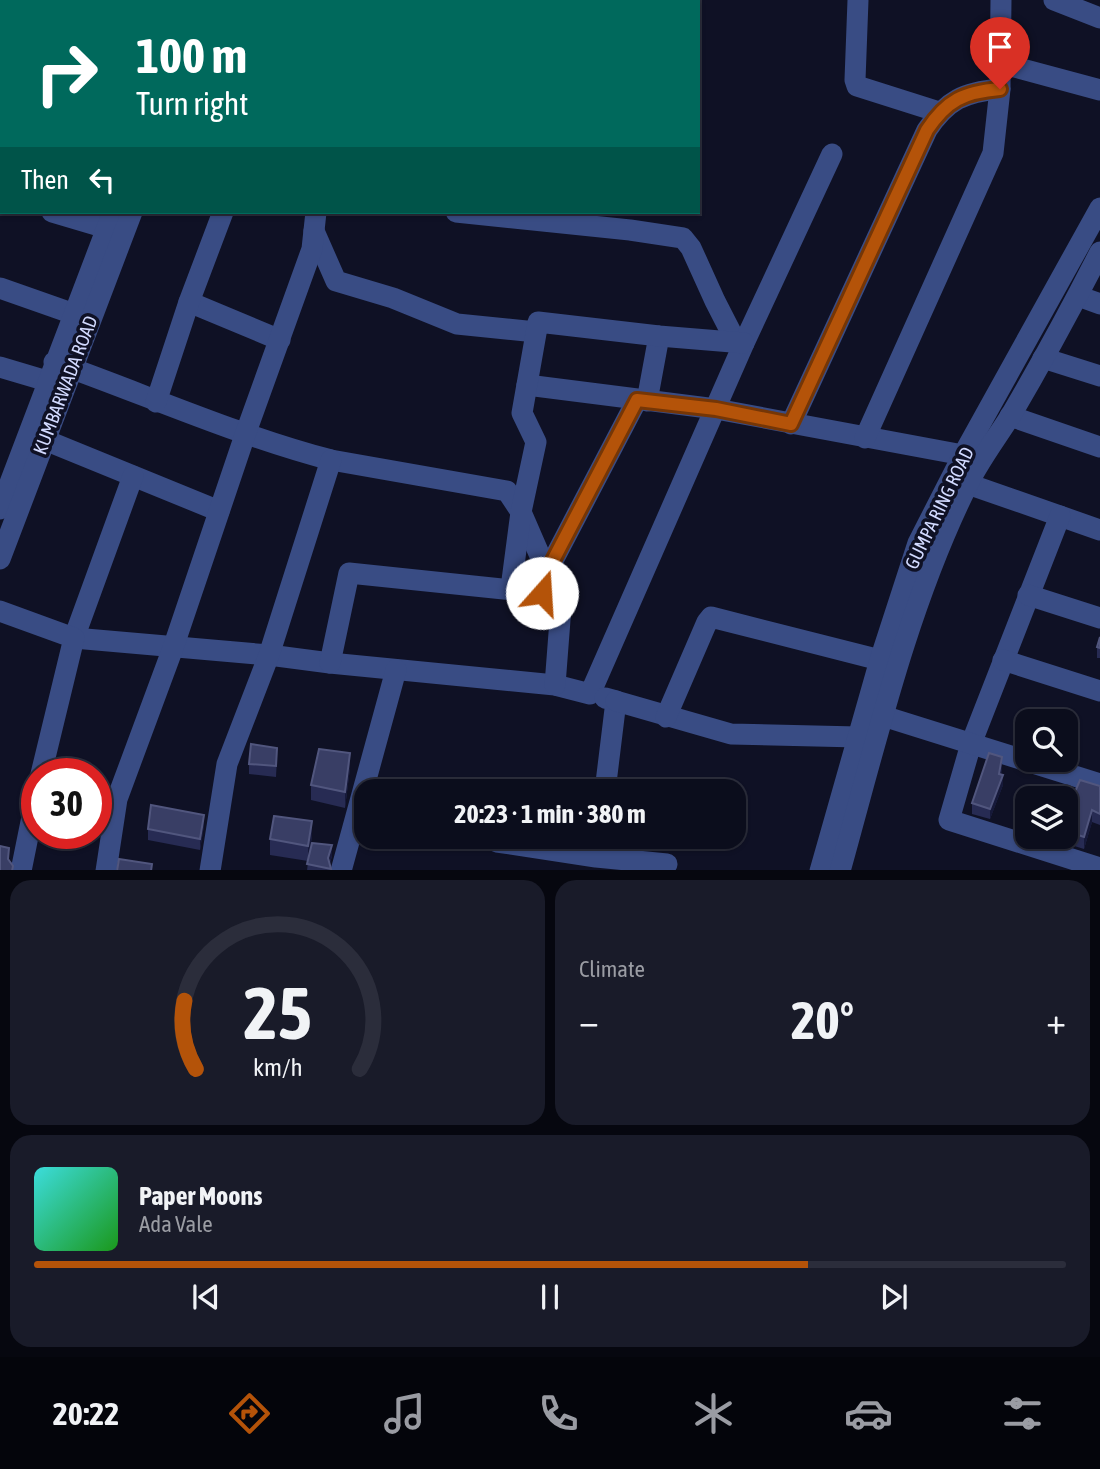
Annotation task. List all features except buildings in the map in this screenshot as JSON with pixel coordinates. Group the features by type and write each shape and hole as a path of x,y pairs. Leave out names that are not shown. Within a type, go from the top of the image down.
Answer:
{"street":[{"path":"859,0 855,80 857,86 939,112"},
{"path":"865,438 990,162 995,145 1000,89 1001,0"},
{"path":"1054,0 1100,18"},
{"path":"1000,63 1100,90"},
{"path":"791,424 920,142 939,112 965,94 1000,89"},
{"path":"590,694 716,409 740,343 832,154"},
{"name":"GUMPA RING ROAD","path":"820,870 880,660 918,543 1100,208"},
{"path":"66,214 110,220"},
{"name":"KUMBARWADA ROAD","path":"0,509 9,457 58,371 131,214"},
{"path":"156,402 189,302 222,214"},
{"path":"473,214 683,238 691,248 719,311 740,343"},
{"name":"KUMBARWADA ROAD","path":"0,559 45,440 58,371 74,314 110,220"},
{"path":"315,221 336,281 393,298 457,324 536,332"},
{"path":"106,870 117,799 173,648 312,249 315,221"},
{"name":"GUMPA RING ROAD","path":"840,870 883,716 925,584 968,484 1043,358 1100,252"},
{"path":"0,288 74,314"},
{"path":"1078,296 1100,304"},
{"path":"189,302 280,340"},
{"path":"511,588 521,512 537,442 522,413 538,322 740,343"},
{"path":"544,582 642,400 659,336"},
{"path":"1043,358 1100,376"},
{"path":"0,367 58,371 156,402 245,435 331,460 509,492 521,512 544,582 561,607 555,685"},
{"path":"527,385 716,409 964,455"},
{"path":"1010,416 1100,447"},
{"path":"45,440 219,511"},
{"path":"209,870 228,764 270,655 331,460"},
{"path":"45,758 74,638 133,476"},
{"path":"968,484 1100,530"},
{"path":"1060,516 971,744 949,818 950,821 1100,868"},
{"path":"330,663 349,573 511,588 544,582"},
{"path":"1028,595 1100,618"},
{"path":"0,611 74,638 270,655 555,685 717,732 745,736 858,737"},
{"path":"666,716 711,618 880,660"},
{"path":"1003,660 1100,691"},
{"path":"341,870 396,670"},
{"path":"606,779 616,701"},
{"path":"883,716 1100,784"},
{"path":"21,870 25,849"},
{"path":"550,849 667,864"}],"route":[{"path":"542,593 547,572 637,400 716,409 791,424 927,130 939,112 965,94 1000,89"}]}
